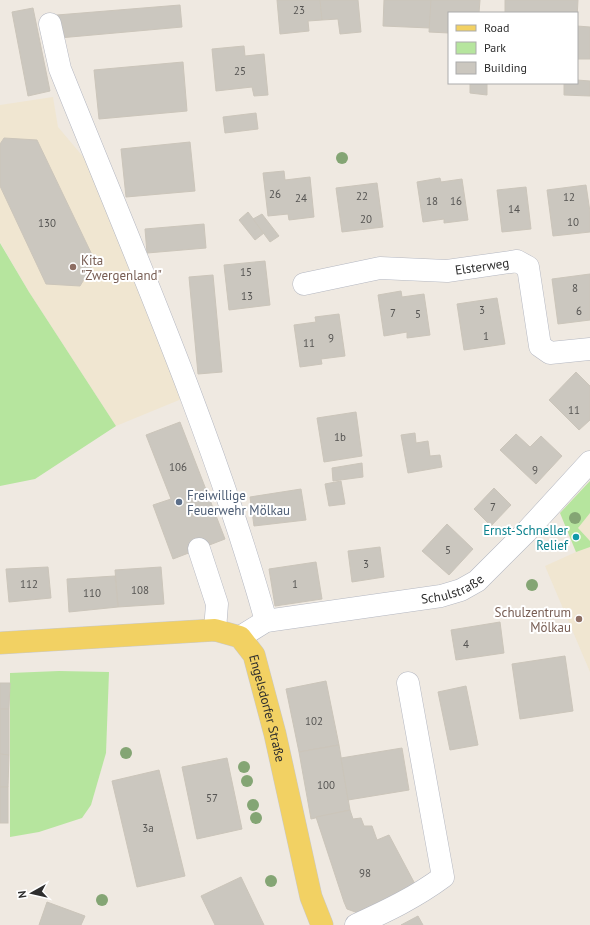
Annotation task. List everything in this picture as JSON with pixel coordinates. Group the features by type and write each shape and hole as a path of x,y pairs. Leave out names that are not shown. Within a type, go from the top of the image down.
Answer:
{"main road":[{"path":"0,643 215,630 240,637"},
{"name":"Engelsdorfer Straße","path":"240,637 254,654 275,734 311,897 322,925"}],"street":[{"path":"50,24 60,69 199,414 266,621"},
{"name":"Elsterweg","path":"304,284 380,268 447,271 517,261 528,267 540,346 550,353 590,348"},
{"name":"Schulstraße","path":"240,637 266,621 441,596 461,590 477,581 590,462"},
{"path":"199,549 217,604 215,630"},
{"path":"356,925 427,889 443,877 408,683"}],"shaded area":[{"name":"Kita \"Zwergenland\"","path":"53,97 58,127 90,165 184,398 116,426 29,292 0,242 0,105"},
{"name":"Schulzentrum Mölkau","path":"590,481 590,672 545,566 576,552 560,513"}],"green space":[{"path":"0,243 29,292 116,426 35,479 0,486"},
{"path":"590,481 590,513 578,528 590,541 590,547 576,552 560,513"},
{"path":"59,671 109,672 106,753 91,805 82,818 39,832 10,837 10,673"}],"building":[{"path":"277,0 320,0 322,20 308,21 309,31 280,34"},
{"path":"320,0 358,0 361,32 340,34 338,19 322,20"},
{"path":"384,0 431,0 430,28 383,26"},
{"path":"431,0 480,0 479,12 448,12 448,33 429,32"},
{"path":"505,0 578,0 577,12 505,12"},
{"path":"180,5 182,27 59,38 57,15"},
{"path":"33,8 50,91 28,96 12,12"},
{"path":"578,26 590,27 590,59 578,59"},
{"path":"244,46 245,56 264,54 268,95 254,96 252,87 216,91 212,49"},
{"path":"183,62 187,111 99,119 94,70"},
{"path":"578,80 590,81 590,96 564,95 564,84 578,84"},
{"path":"470,84 487,84 487,95 470,93"},
{"path":"256,113 258,129 225,133 223,117"},
{"path":"4,138 37,140 95,261 80,286 46,284 0,186 0,144"},
{"path":"190,142 195,191 126,197 121,149"},
{"path":"284,171 285,180 310,177 314,217 289,220 288,214 268,216 263,173"},
{"path":"440,178 441,182 462,179 468,220 444,223 444,219 423,222 417,182"},
{"path":"377,183 383,227 342,232 336,188"},
{"path":"586,185 590,212 590,232 553,236 547,190"},
{"path":"526,187 531,229 502,232 497,190"},
{"path":"248,212 264,233 255,240 239,220"},
{"path":"262,214 279,236 270,242 253,219"},
{"path":"204,224 206,248 147,253 145,229"},
{"path":"265,261 270,305 229,310 224,265"},
{"path":"590,274 590,320 558,324 552,279"},
{"path":"213,275 222,372 198,374 189,277"},
{"path":"401,291 402,297 424,294 430,335 407,338 407,332 384,336 378,295"},
{"path":"497,298 505,344 464,350 457,304"},
{"path":"339,314 345,356 321,359 322,364 300,367 294,325 316,322 315,317"},
{"path":"576,372 590,386 590,420 579,430 549,400"},
{"path":"356,412 362,456 324,462 317,418"},
{"name":"Freiwillige Feuerwehr Mölkau","path":"180,422 225,539 173,559 153,505 171,499 146,435"},
{"path":"415,433 416,443 428,441 430,456 440,455 442,467 408,473 401,435"},
{"path":"516,434 530,447 541,436 562,456 536,484 500,450"},
{"path":"362,463 363,477 333,481 332,468"},
{"path":"341,481 345,504 329,506 325,484"},
{"path":"494,488 511,505 491,526 474,509"},
{"path":"301,489 306,520 254,526 250,497"},
{"path":"447,524 473,549 449,575 422,551"},
{"path":"380,547 384,577 352,582 348,551"},
{"path":"316,562 322,599 275,606 269,569"},
{"path":"48,567 51,598 9,602 6,569"},
{"path":"161,567 164,604 118,607 115,570"},
{"path":"115,576 118,607 69,612 67,579"},
{"path":"500,622 504,653 456,660 451,630"},
{"path":"565,656 573,711 520,719 512,664"},
{"path":"326,681 339,745 299,752 286,689"},
{"path":"0,683 10,683 9,709 0,709"},
{"path":"466,686 478,745 450,750 438,692"},
{"path":"0,709 9,709 9,755 0,754"},
{"path":"339,745 350,810 311,819 299,752"},
{"path":"402,748 409,790 348,800 341,758"},
{"path":"0,754 9,755 8,787 0,787"},
{"path":"227,758 242,829 197,839 182,767"},
{"path":"159,770 185,876 137,887 112,781"},
{"path":"0,787 8,787 8,823 0,823"},
{"path":"350,810 353,819 361,818 364,826 372,826 377,840 389,835 415,884 358,913 347,909 316,817"},
{"path":"241,877 264,925 215,925 201,896"},
{"path":"47,902 85,916 81,925 39,925"},
{"path":"418,916 423,925 401,925"}],"place":[{"name":"Kita \"Zwergenland\"","path":"73,267"},
{"name":"Freiwillige Feuerwehr Mölkau","path":"179,502"},
{"name":"Ernst-Schneller Relief","path":"576,537"},
{"name":"Schulzentrum Mölkau","path":"579,619"}]}
